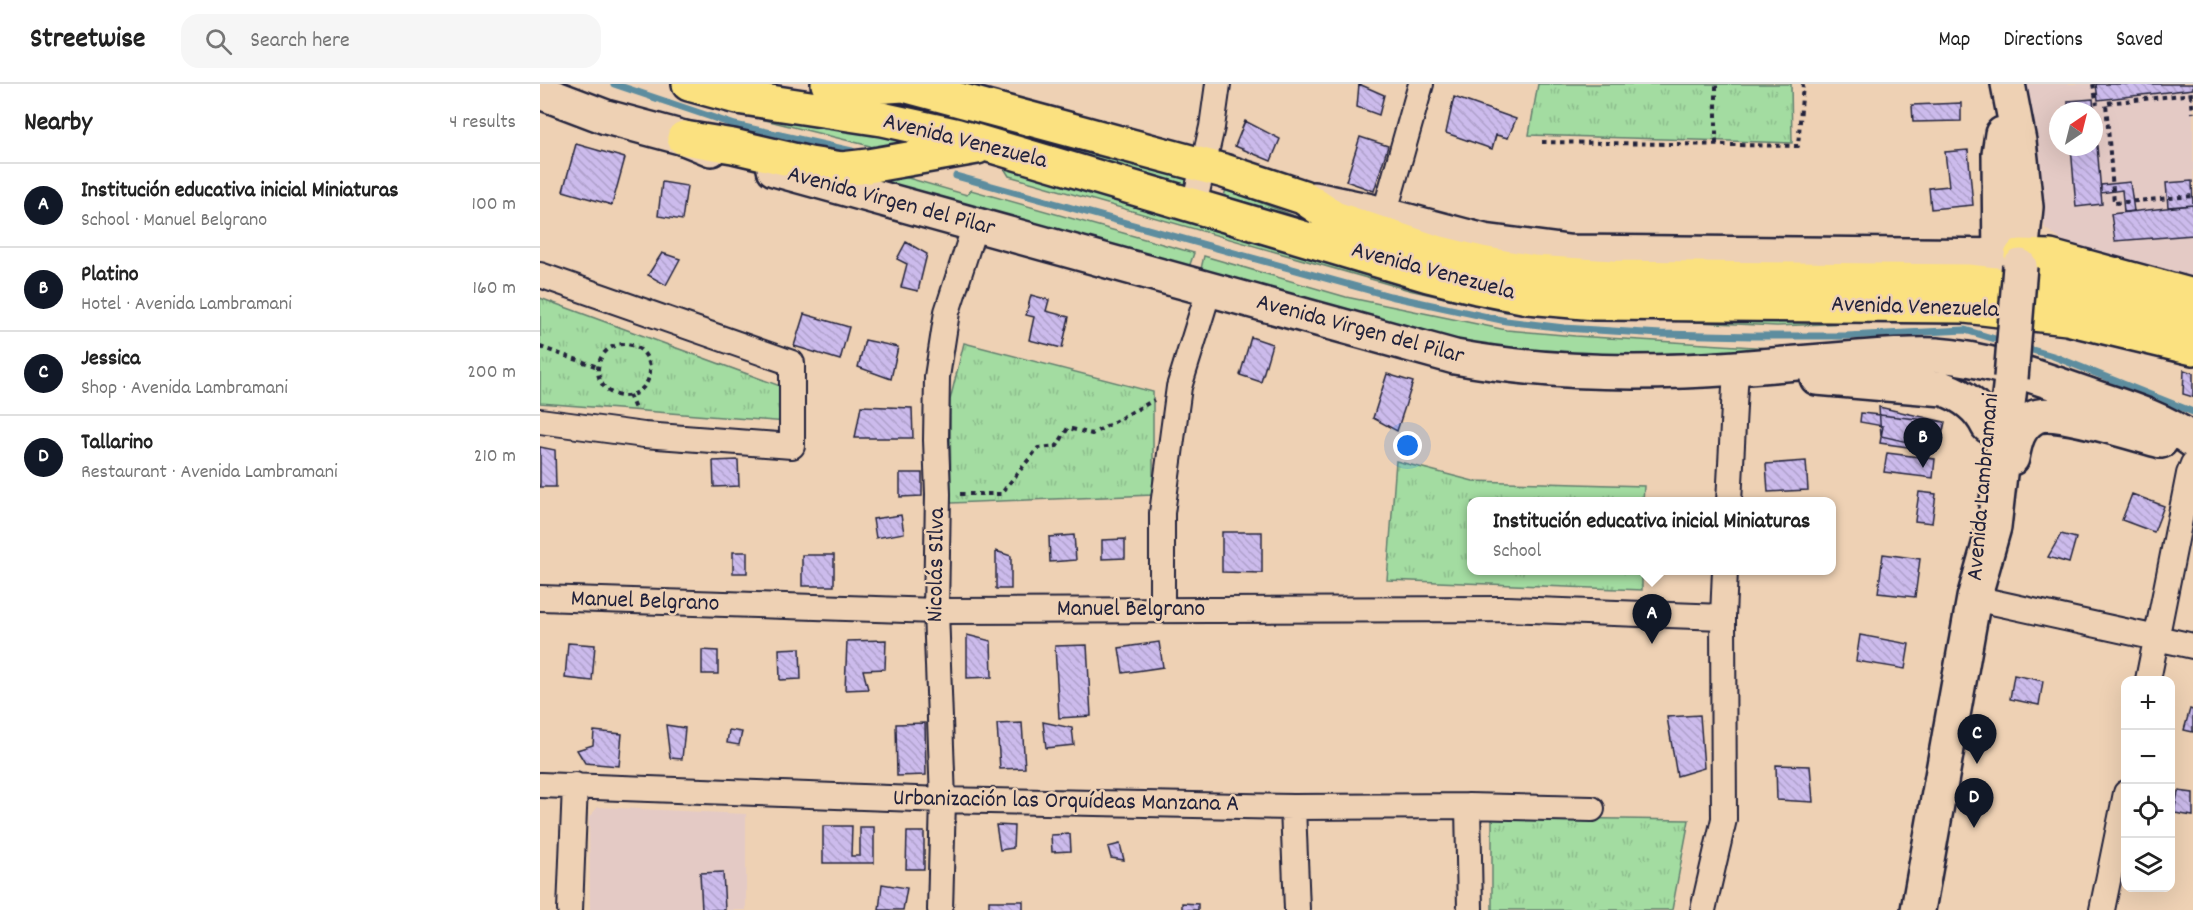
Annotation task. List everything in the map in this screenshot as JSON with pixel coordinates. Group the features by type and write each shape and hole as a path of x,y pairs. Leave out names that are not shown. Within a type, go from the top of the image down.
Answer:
{"main road":[{"name":"Avenida Venezuela","path":"689,84 737,97 913,125 1428,275 1477,288 1528,297 1594,303 1965,306 2067,318 2193,348"},
{"name":"Avenida Venezuela","path":"828,84 855,88 902,85 1204,165 1303,197 1484,241 1569,252 2010,261"},
{"path":"2003,378 2010,261 2025,207 2019,141 2008,89"},
{"name":"Avenida Virgen del Pilar","path":"540,92 606,117 684,138 726,155 866,196 1455,357 1504,366 1547,370 1642,372 1736,368 1893,356 1934,355 1972,359 2044,379 2119,406 2181,432 2193,441"},
{"path":"684,138 842,169 988,146"},
{"name":"Avenida Venezuela","path":"1303,197 1334,218 1432,251 1533,272 1612,277 1967,281 2071,292 2193,320"},
{"path":"2010,261 2050,257 2193,296"},
{"path":"1772,365 1805,377 1944,389 1971,403 1988,426"},
{"name":"Avenida Lambramani","path":"1974,597 1978,526 1988,426 2003,378"},
{"name":"Avenida Lambramani","path":"1918,910 1974,597 1994,527 2003,378"},
{"path":"1994,527 2016,438 2020,429 2034,416 2044,414 2062,416 2176,445 2193,446"}],"street":[{"path":"1194,205 1204,165 1218,84"},
{"path":"1384,215 1421,84"},
{"name":"Nicolás SIlva","path":"940,910 943,800 936,611 937,377 947,312 975,225"},
{"path":"540,275 792,363 792,446 644,435 540,421"},
{"path":"1162,610 1162,513 1179,387 1209,290"},
{"path":"1729,497 1736,368"},
{"path":"2149,676 2189,474 2193,464"},
{"path":"1702,910 1724,819 1725,575"},
{"path":"1974,597 2193,646"},
{"name":"Manuel Belgrano","path":"540,598 936,611 1507,609 1723,616"},
{"name":"Urbanización las Orquídeas Manzana A","path":"540,785 943,800 1293,807 1468,806 1592,809"},
{"path":"570,910 575,785"},
{"path":"1468,806 1470,910"},
{"path":"1293,807 1297,910"},
{"path":"2102,910 2121,817"}],"path":[{"path":"1716,84 1716,144"},
{"path":"1542,142 1798,146 1803,84"},
{"path":"2093,84 2097,102"},
{"path":"2193,113 2192,94 2106,103 2114,203 2193,196"},
{"path":"630,344 645,355 650,372 644,387 630,395 621,396 614,394 601,383 598,367 605,351 612,346 630,344"},
{"path":"540,347 598,367"},
{"path":"938,494 1001,494 1038,448 1058,446 1068,428 1092,434 1179,387"}],"shaded area":[{"path":"2023,84 2193,84 2193,286 2081,255 2045,228"},
{"path":"598,807 746,814 746,910 590,910 589,817"}],"green space":[{"path":"1538,84 1791,84 1792,143 1529,135"},
{"path":"876,104 978,121 1192,178 1188,189"},
{"path":"717,108 895,136 898,144 874,150 870,146"},
{"path":"1002,165 1542,314 1506,312 1409,290 1009,176"},
{"path":"887,172 967,195 971,190 1194,253 1188,270 878,184 879,173"},
{"path":"1226,189 1358,241 1223,200"},
{"path":"1204,256 1346,297 1506,330 1786,349 1565,357 1501,352 1200,273"},
{"path":"540,298 791,390 788,422 540,403"},
{"path":"1613,318 1946,319 1777,326"},
{"path":"964,343 1153,392 1153,495 951,503 950,400"},
{"path":"1396,461 1473,481 1644,486 1643,497 1467,497 1467,575 1642,575 1642,590 1387,580"},
{"path":"1492,817 1689,820 1672,910 1492,910"}],"building":[{"path":"1359,84 1384,95 1379,115 1357,107"},
{"path":"2096,84 2193,84 2193,89 2098,100"},
{"path":"1454,97 1516,119 1508,138 1496,135 1492,149 1446,133"},
{"path":"2093,99 2093,102 2068,102"},
{"path":"1961,103 1961,121 1913,122 1912,105"},
{"path":"1245,121 1280,139 1271,161 1235,146"},
{"path":"1360,137 1388,146 1374,191 1346,181"},
{"path":"576,144 625,158 612,205 563,191"},
{"path":"1968,150 1973,205 1931,209 1929,188 1949,186 1945,152"},
{"path":"2072,156 2098,156 2102,204 2076,207"},
{"path":"2192,181 2193,205 2168,207 2166,183"},
{"path":"662,182 687,186 682,220 658,216"},
{"path":"2130,182 2134,211 2124,212 2122,190 2101,193 2101,185"},
{"path":"2193,205 2193,235 2115,241 2111,214"},
{"path":"906,242 927,254 918,291 901,287 907,264 897,259"},
{"path":"662,253 680,259 666,285 648,275"},
{"path":"1031,295 1049,300 1046,311 1069,317 1062,348 1029,340 1034,317 1026,315"},
{"path":"804,314 849,327 840,360 794,346"},
{"path":"1251,337 1272,344 1261,382 1240,375"},
{"path":"865,340 898,347 891,379 858,367"},
{"path":"2184,370 2193,373 2193,397 2183,394"},
{"path":"1387,374 1413,382 1397,431 1373,418"},
{"path":"861,406 912,408 913,438 855,438"},
{"path":"1879,407 1945,422 1939,449 1881,436"},
{"path":"1861,413 1945,422 1936,451 1880,443 1883,426 1860,422"},
{"path":"540,447 555,450 556,487 540,487"},
{"path":"1887,453 1935,459 1933,478 1884,472"},
{"path":"738,460 739,486 714,487 713,461"},
{"path":"1806,461 1808,490 1768,492 1766,464"},
{"path":"900,473 922,473 922,496 900,497"},
{"path":"1919,492 1936,494 1932,523 1915,521"},
{"path":"2132,494 2164,506 2154,532 2122,520"},
{"path":"901,515 904,533 876,538 873,519"},
{"path":"1222,532 1262,532 1262,573 1222,572"},
{"path":"2061,534 2076,538 2069,563 2048,557"},
{"path":"1074,535 1076,560 1050,562 1049,537"},
{"path":"1125,539 1125,558 1102,559 1102,540"},
{"path":"996,551 1011,556 1011,589 996,589"},
{"path":"733,552 747,552 747,573 733,573"},
{"path":"1883,554 1920,559 1915,597 1878,593"},
{"path":"802,555 834,555 834,586 802,586"},
{"path":"967,635 991,641 992,677 967,678"},
{"path":"1860,635 1909,644 1905,669 1856,661"},
{"path":"886,640 885,669 863,670 868,689 845,690 847,641"},
{"path":"1159,642 1163,667 1123,673 1119,648"},
{"path":"568,643 595,645 592,681 565,678"},
{"path":"1087,645 1091,716 1059,718 1055,646"},
{"path":"800,648 801,679 780,680 779,649"},
{"path":"702,650 718,651 718,674 702,674"},
{"path":"2014,675 2043,681 2039,705 2010,699"},
{"path":"2190,709 2193,710 2193,732 2184,730"},
{"path":"1700,715 1704,768 1677,776 1667,717"},
{"path":"1043,722 1072,728 1074,745 1046,748"},
{"path":"925,723 926,775 897,776 896,724"},
{"path":"1022,723 1025,768 1000,769 997,724"},
{"path":"666,725 685,728 682,759 670,758"},
{"path":"729,730 742,732 739,745 727,743"},
{"path":"594,731 622,734 619,766 585,763 577,750 593,745"},
{"path":"1776,765 1810,766 1813,802 1777,800"},
{"path":"2178,791 2193,793 2193,816 2175,813"},
{"path":"996,825 1014,826 1013,848 1000,850"},
{"path":"823,826 852,826 851,856 860,856 860,827 874,827 874,863 823,863"},
{"path":"907,832 924,832 924,869 906,869"},
{"path":"1070,834 1071,851 1052,852 1051,835"},
{"path":"1120,844 1124,860 1111,858 1108,847"},
{"path":"723,872 725,910 702,910 700,873"},
{"path":"882,884 907,888 903,910 879,910"},
{"path":"989,901 1023,901 1023,910 989,910"},
{"path":"1182,903 1198,904 1198,910 1182,910"}],"waterway":[{"path":"614,84 735,125 852,151"},
{"path":"956,176 1390,296 1506,321 1564,328 1661,334 1752,336 1847,336 1965,330 2005,342"},
{"path":"2022,347 2053,356 2193,412"}],"place":[{"name":"Platino","path":"1923,468"},
{"name":"Institución educativa inicial Miniaturas","path":"1652,644"},
{"name":"Jessica","path":"1977,764"},
{"name":"Tallarino","path":"1974,828"}]}
